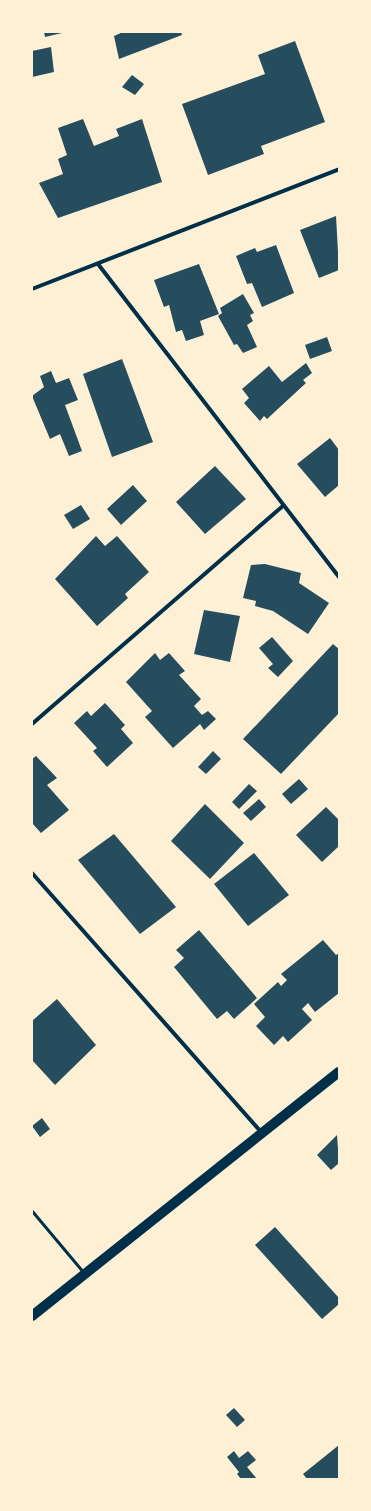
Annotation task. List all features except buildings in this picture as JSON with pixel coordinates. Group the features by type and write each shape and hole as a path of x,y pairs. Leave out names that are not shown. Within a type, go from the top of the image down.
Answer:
{"main road":[{"path":"32,1316 86,1275 339,1072"}],"street":[{"path":"32,289 339,169"},
{"path":"98,264 339,577"},
{"path":"32,724 283,506"},
{"path":"32,873 262,1133"}],"lane":[{"path":"32,1211 86,1275"}]}
